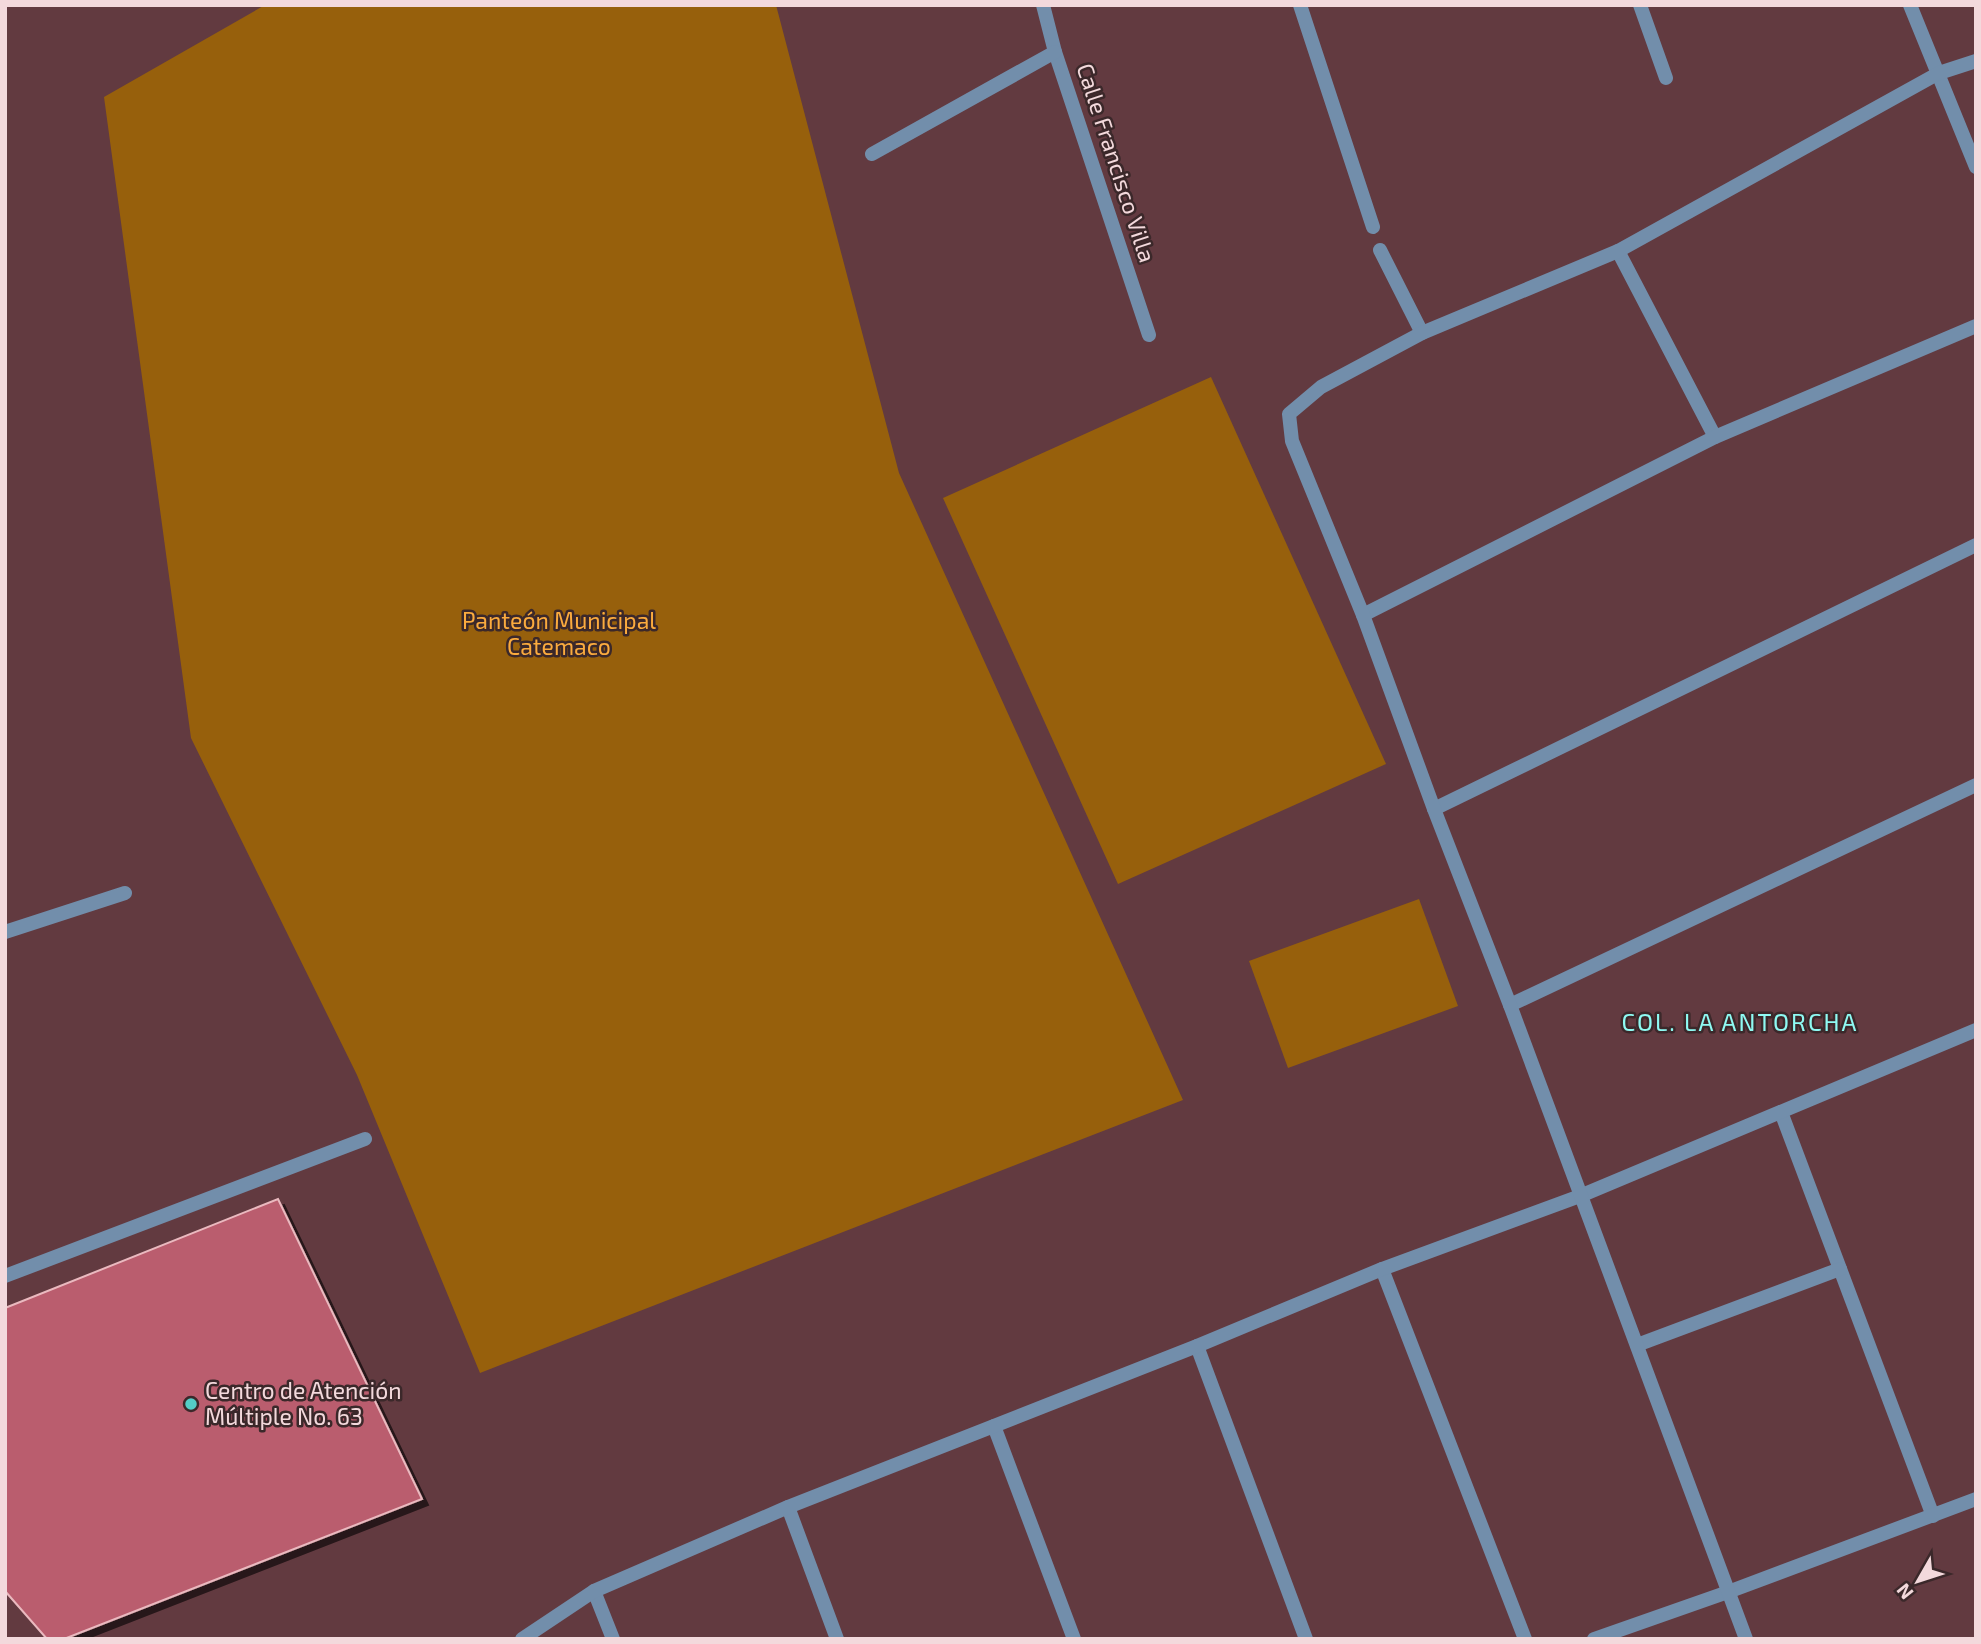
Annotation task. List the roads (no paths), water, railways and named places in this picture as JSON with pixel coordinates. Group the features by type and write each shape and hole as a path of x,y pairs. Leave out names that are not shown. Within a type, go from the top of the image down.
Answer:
{"street":[{"name":"Calle Francisco Villa","path":"1043,5 1055,52 1149,335"},
{"path":"1300,5 1373,227"},
{"path":"1640,5 1666,78"},
{"path":"1910,5 1976,167"},
{"path":"872,154 1055,52"},
{"path":"1746,1639 1363,615 1292,441 1289,414 1321,387 1422,333 1618,251 1939,73 1976,61"},
{"path":"1380,250 1422,333"},
{"path":"1618,251 1715,437"},
{"path":"1363,615 1715,437 1976,326"},
{"path":"1434,809 1976,545"},
{"path":"1510,1004 1976,785"},
{"path":"5,932 125,893"},
{"path":"522,1639 594,1591 788,1507 1197,1346 1382,1269 1580,1196 1975,1034"},
{"path":"1781,1112 1933,1516"},
{"path":"7,1272 365,1139"},
{"path":"1382,1269 1525,1639"},
{"path":"1637,1345 1840,1269"},
{"path":"1197,1346 1306,1639"},
{"path":"994,1426 1074,1639"},
{"path":"1594,1639 1976,1499"},
{"path":"788,1507 837,1639"},
{"path":"594,1591 613,1639"}],"place":[{"name":"Centro de Atención Múltiple No. 63","path":"191,1404"}],"district":[{"name":"COL. LA ANTORCHA","path":"1740,1023"}],"park label":[{"name":"Panteón Municipal Catemaco","path":"559,634"}]}
